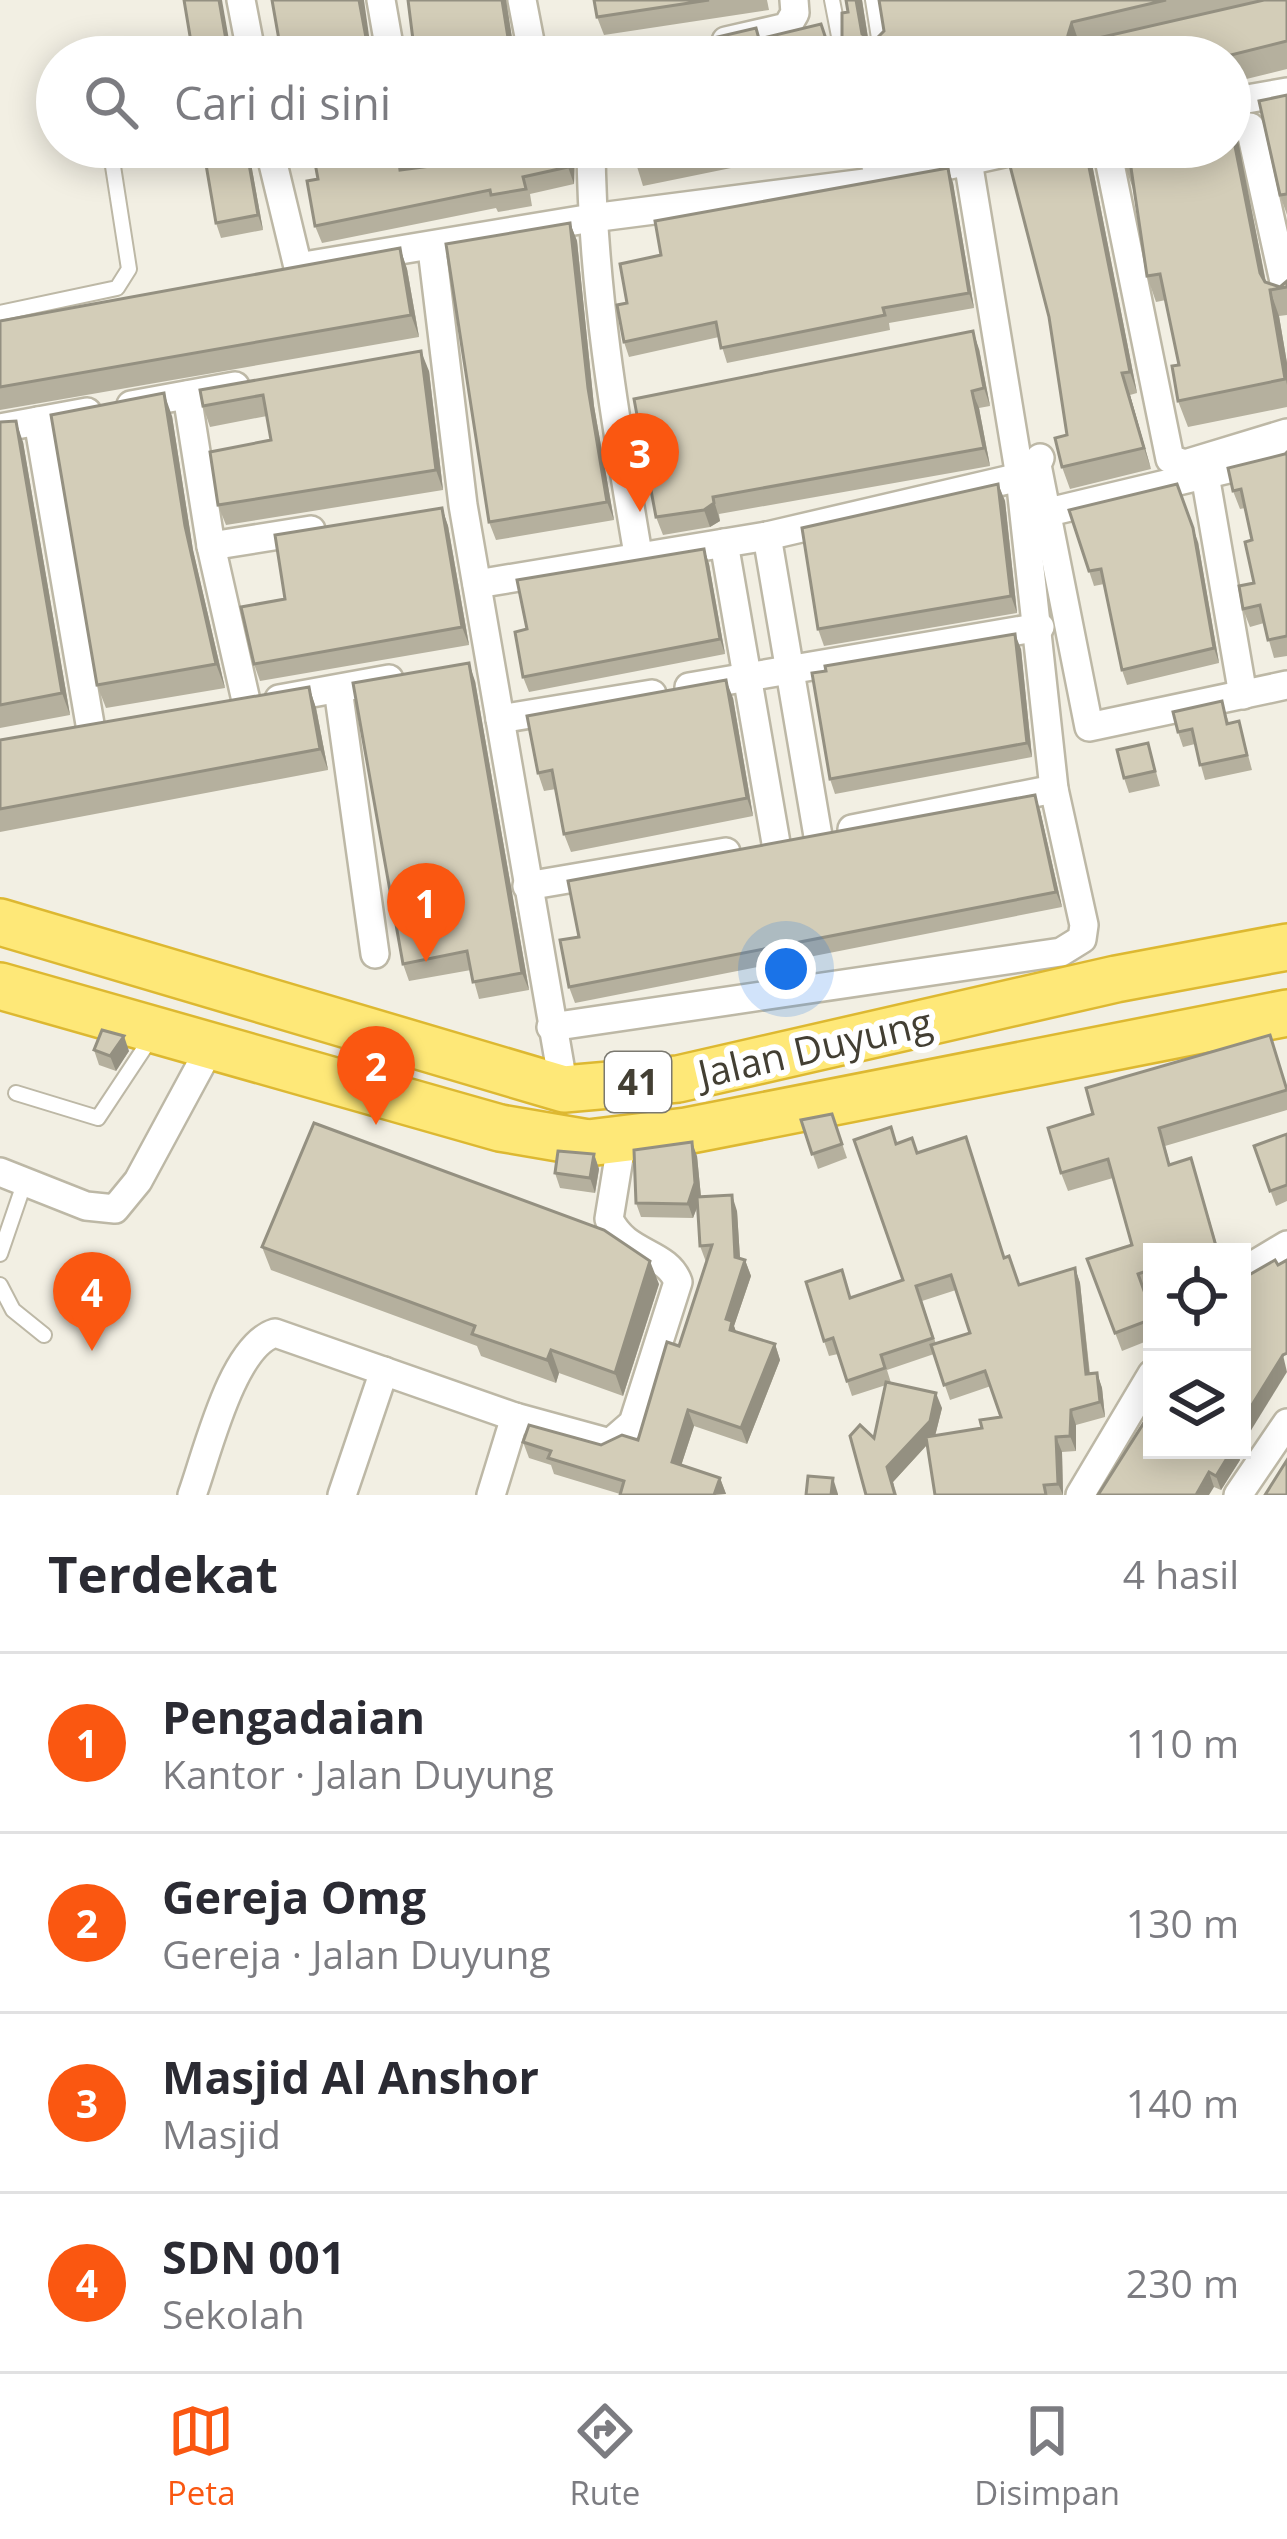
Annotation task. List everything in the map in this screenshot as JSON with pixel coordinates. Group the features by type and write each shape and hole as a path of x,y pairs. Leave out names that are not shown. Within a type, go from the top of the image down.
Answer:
{"highway":[{"name":"Jalan Duyung","path":"0,922 564,1089 678,1079 1287,946"},
{"name":"Jalan Duyung","path":"0,986 500,1128 588,1143 1287,1013"}],"street":[{"path":"241,0 248,36"},
{"path":"381,0 388,36"},
{"path":"522,0 529,36"},
{"path":"747,36 787,27 795,13 794,0"},
{"path":"1251,98 1287,92"},
{"path":"1251,132 1287,295"},
{"path":"274,168 298,267 432,249 592,218 873,182 936,168"},
{"path":"591,168 592,218 624,402 638,554"},
{"path":"969,168 981,330 1049,512 1089,727 1287,685"},
{"path":"1111,168 1170,459 1185,464 1287,433"},
{"path":"432,249 446,350 452,507 477,584 477,662 500,719 564,1089"},
{"path":"408,357 446,350"},
{"path":"0,428 254,383"},
{"path":"187,395 236,706 423,673"},
{"path":"38,421 91,730"},
{"path":"1049,512 1287,455"},
{"path":"477,584 767,536 1030,467"},
{"path":"550,1027 1061,952 1082,939 1084,925 1054,789 1030,467"},
{"path":"1205,475 1243,695"},
{"path":"211,546 348,524"},
{"path":"767,536 818,836"},
{"path":"724,543 776,843"},
{"path":"500,719 1040,628"},
{"path":"338,689 376,954"},
{"path":"527,886 1054,789"},
{"path":"12,1177 86,1206 115,1209 138,1181 211,1046"},
{"path":"192,1495 233,1382 262,1337 275,1333 515,1417 610,1442 633,1423 678,1282 665,1264 627,1246 609,1219 622,1139"},
{"path":"1251,1267 1287,1245"},
{"path":"342,1495 384,1371"},
{"path":"1080,1495 1143,1389"},
{"path":"490,1495 515,1417"},
{"path":"1238,1495 1287,1423"}],"lane":[{"path":"832,0 839,36"},
{"path":"873,0 879,36"},
{"path":"0,313 117,288 124,281 129,268 113,168"},
{"path":"870,168 873,182"},
{"path":"16,1093 98,1118 155,1030"},
{"path":"0,1254 12,1177"},
{"path":"0,1285 13,1310 44,1335"}],"building":[{"path":"184,0 219,0 225,36 190,36"},
{"path":"272,0 359,0 366,36 278,36"},
{"path":"408,0 502,0 508,36 412,36"},
{"path":"594,0 709,0 597,17"},
{"path":"846,0 856,0 865,36 842,36 842,13 848,12"},
{"path":"879,0 1166,0 1072,22 1068,35 879,36 884,31"},
{"path":"1264,0 1287,0 1287,41 1251,50 1251,36 1107,36"},
{"path":"821,24 825,36 771,36"},
{"path":"756,28 758,36 722,36"},
{"path":"1287,95 1287,194 1280,195 1259,101"},
{"path":"207,168 250,168 258,215 216,223"},
{"path":"316,168 564,168 523,177 526,189 491,195 490,190 315,226 307,181 318,179"},
{"path":"948,168 969,293 883,308 885,315 721,348 716,322 624,342 617,305 627,303 620,264 661,255 655,221"},
{"path":"1011,168 1089,168 1130,372 1122,373 1144,448 1062,467 1055,438 1067,435 1049,317"},
{"path":"1131,168 1239,168 1260,273 1265,282 1280,287 1287,281 1287,287 1270,290 1285,379 1178,401 1172,366 1179,365 1160,274 1147,276"},
{"path":"570,223 588,388 607,502 489,522 446,244"},
{"path":"400,248 411,315 0,387 0,321"},
{"path":"973,331 984,388 972,391 984,448 713,497 714,503 704,510 656,517 634,399"},
{"path":"421,351 436,470 218,505 210,452 271,440 263,395 203,406 200,390"},
{"path":"164,393 185,526 216,664 97,685 51,415"},
{"path":"16,421 62,693 0,705 0,422"},
{"path":"1287,452 1287,636 1268,640 1260,605 1243,609 1239,586 1254,583 1245,542 1252,540 1241,489 1233,491 1228,468"},
{"path":"998,484 1011,596 818,629 802,528"},
{"path":"1177,484 1193,528 1214,648 1122,670 1101,569 1089,571 1069,510"},
{"path":"442,508 462,627 254,664 241,607 285,599 275,535"},
{"path":"704,549 720,639 523,677 515,632 527,629 517,580"},
{"path":"1015,634 1027,743 830,779 812,673 826,671 825,666"},
{"path":"469,663 522,973 473,982 467,951 403,964 353,683"},
{"path":"726,680 747,798 564,834 552,770 538,773 527,716"},
{"path":"309,687 320,749 0,809 0,740"},
{"path":"1222,701 1227,724 1239,721 1247,755 1200,765 1192,729 1178,732 1173,712"},
{"path":"1148,743 1155,771 1124,778 1117,750"},
{"path":"1035,795 1056,892 569,987 560,940 579,937 568,881"},
{"path":"102,1030 124,1036 110,1056 94,1050"},
{"path":"1270,1035 1287,1090 1159,1128 1169,1165 1191,1158 1215,1243 1143,1243 1143,1272 1138,1274 1143,1322 1115,1333 1087,1259 1132,1245 1108,1159 1061,1173 1048,1128 1093,1114 1086,1088"},
{"path":"832,1114 842,1144 812,1154 801,1120"},
{"path":"314,1123 604,1230 650,1261 615,1373 551,1350 547,1360 472,1334 475,1326 262,1247"},
{"path":"891,1127 896,1144 912,1138 917,1153 966,1137 1004,1258 1009,1256 1019,1285 1075,1268 1086,1374 1097,1373 1100,1402 1071,1410 1070,1436 1056,1437 1058,1484 1044,1485 1046,1495 935,1495 926,1437 982,1428 980,1420 1001,1417 985,1371 944,1385 931,1345 970,1333 951,1275 916,1286 933,1338 881,1355 885,1368 847,1381 833,1338 824,1341 806,1282 842,1270 850,1298 903,1280 854,1140"},
{"path":"1287,1134 1287,1185 1270,1191 1254,1146"},
{"path":"692,1142 695,1183 688,1204 636,1203 634,1150"},
{"path":"558,1151 594,1154 590,1178 555,1173"},
{"path":"732,1195 735,1257 745,1260 726,1319 732,1321 730,1330 775,1344 741,1428 688,1410 672,1462 720,1478 714,1495 620,1495 624,1481 548,1458 551,1451 523,1442 529,1425 601,1445 622,1435 638,1440 667,1342 679,1346 712,1245 700,1246 697,1197"},
{"path":"1275,1260 1278,1265 1287,1260 1287,1353 1251,1407 1251,1351 1251,1274"},
{"path":"886,1382 936,1393 930,1421 887,1467 895,1495 866,1495 850,1436 860,1425 874,1438"},
{"path":"1143,1424 1143,1459 1226,1459 1216,1476 1209,1472 1196,1495 1098,1495"},
{"path":"1287,1460 1287,1495 1265,1495"},
{"path":"808,1476 833,1478 831,1495 806,1495"}],"place":[{"name":"Masjid Al Anshor","path":"640,512"},
{"name":"Pengadaian","path":"426,962"},
{"name":"Gereja Omg","path":"376,1125"},
{"name":"SDN 001","path":"92,1351"}]}
